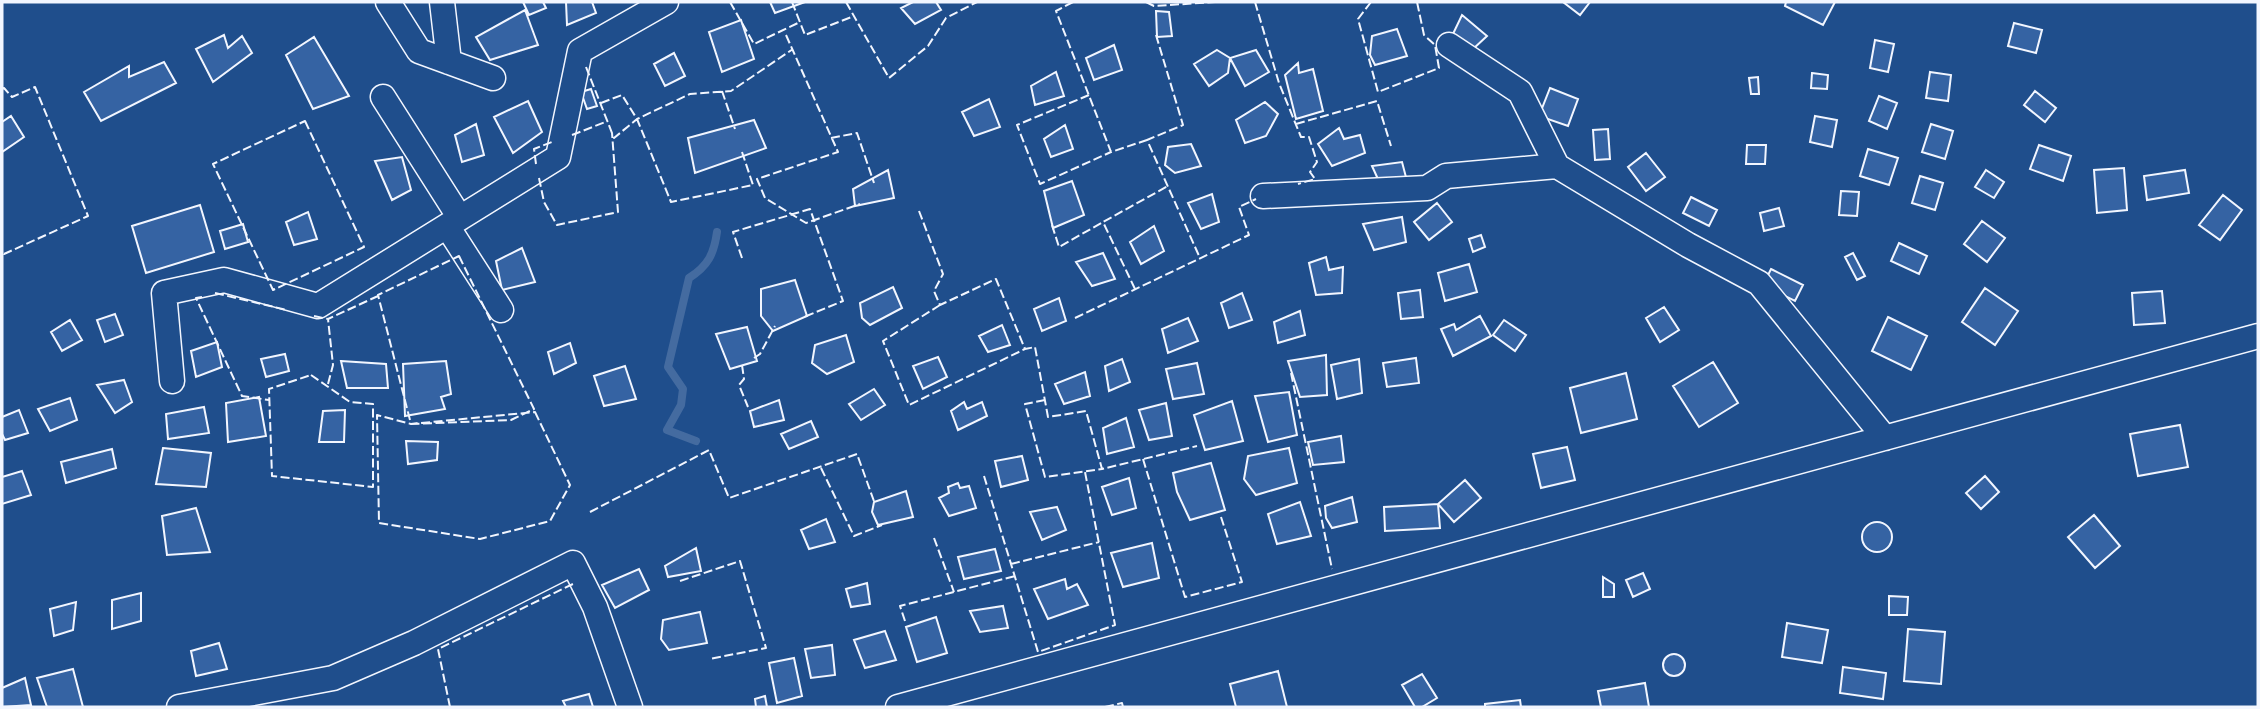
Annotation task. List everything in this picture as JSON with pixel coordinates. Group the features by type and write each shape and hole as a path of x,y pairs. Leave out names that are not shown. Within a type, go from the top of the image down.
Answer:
{"street":[{"path":"388,2 419,51 493,78"},
{"path":"442,2 449,62"},
{"path":"172,381 164,293 224,280 318,306 558,158 580,51 667,2"},
{"path":"1449,45 1520,92 1557,166 1688,245 1759,282 1885,438"},
{"path":"383,97 501,310"},
{"path":"1263,196 1427,188 1446,176 1557,166"},
{"path":"898,707 958,700 1885,438 2258,337"},
{"path":"179,707 333,678 414,643 573,563 595,607 630,707"}],"building":[{"path":"523,2 543,2 546,8 529,15"},
{"path":"566,2 592,2 596,13 567,25"},
{"path":"770,2 805,2 775,13"},
{"path":"913,2 936,2 941,10 915,24 901,8"},
{"path":"1563,2 1590,2 1580,15"},
{"path":"1786,2 1835,2 1823,25 1785,6"},
{"path":"525,10 538,45 490,60 476,37"},
{"path":"1156,11 1169,12 1172,36 1157,37"},
{"path":"1462,15 1487,36 1472,50 1452,36"},
{"path":"741,20 754,59 722,72 709,32"},
{"path":"2014,23 2042,30 2036,53 2008,46"},
{"path":"1397,29 1407,56 1375,65 1370,55 1372,36"},
{"path":"224,35 228,48 242,36 252,53 213,82 196,49"},
{"path":"314,37 349,96 313,109 286,55"},
{"path":"1875,40 1894,44 1888,72 1870,68"},
{"path":"1114,45 1122,70 1094,80 1086,58"},
{"path":"1217,50 1230,58 1228,73 1209,86 1194,64"},
{"path":"1256,50 1269,72 1245,86 1230,58"},
{"path":"674,53 685,76 665,86 654,64"},
{"path":"164,62 176,83 101,121 84,92 129,66 129,77"},
{"path":"1298,63 1299,73 1313,69 1323,111 1296,119 1285,75"},
{"path":"1056,72 1064,96 1035,105 1031,86"},
{"path":"1930,72 1951,75 1948,101 1926,98"},
{"path":"1812,73 1828,75 1827,89 1811,88"},
{"path":"1758,77 1759,94 1751,94 1749,78"},
{"path":"1550,88 1578,99 1568,126 1539,116"},
{"path":"591,89 597,106 587,109 581,92"},
{"path":"2035,91 2056,108 2045,122 2024,105"},
{"path":"1879,96 1897,103 1887,129 1869,121"},
{"path":"989,99 1000,127 974,136 962,112"},
{"path":"528,101 542,132 513,153 494,117"},
{"path":"1265,102 1278,114 1266,136 1245,143 1236,120"},
{"path":"11,116 24,137 2,152 2,122"},
{"path":"1815,116 1837,120 1832,147 1810,142"},
{"path":"754,120 766,148 695,173 688,138"},
{"path":"476,124 484,155 462,162 455,135"},
{"path":"1931,124 1953,131 1945,159 1922,152"},
{"path":"1065,125 1073,149 1051,157 1044,139"},
{"path":"1339,128 1344,139 1360,135 1365,153 1332,166 1318,144"},
{"path":"1608,129 1610,159 1595,160 1593,130"},
{"path":"1191,144 1201,166 1175,173 1165,165 1168,147"},
{"path":"1747,145 1766,145 1765,164 1746,164"},
{"path":"2039,145 2071,156 2063,181 2030,169"},
{"path":"1868,149 1898,158 1889,185 1860,176"},
{"path":"1646,153 1665,177 1646,191 1628,167"},
{"path":"402,157 411,190 392,200 375,161"},
{"path":"1402,162 1407,181 1382,188 1372,166"},
{"path":"2124,168 2127,210 2097,213 2094,170"},
{"path":"888,170 894,198 855,206 853,189"},
{"path":"1986,170 2004,182 1994,198 1975,187"},
{"path":"2185,170 2189,193 2147,200 2144,176"},
{"path":"1920,176 1943,183 1935,210 1912,203"},
{"path":"1072,181 1084,215 1053,228 1044,191"},
{"path":"1841,191 1859,192 1857,216 1839,215"},
{"path":"1212,194 1219,222 1201,229 1188,203"},
{"path":"2223,195 2242,210 2220,240 2199,225"},
{"path":"1691,197 1717,210 1709,226 1683,213"},
{"path":"1437,203 1452,222 1429,240 1414,222"},
{"path":"200,205 214,252 146,273 132,226"},
{"path":"1779,208 1784,226 1764,231 1760,213"},
{"path":"308,212 317,239 294,245 286,222"},
{"path":"1402,217 1406,242 1374,250 1363,224"},
{"path":"1982,221 2005,238 1987,262 1964,244"},
{"path":"243,224 248,242 225,249 220,231"},
{"path":"1154,226 1164,251 1141,264 1130,242"},
{"path":"1481,235 1485,247 1473,252 1469,239"},
{"path":"1899,243 1927,256 1919,274 1891,261"},
{"path":"522,248 535,282 502,290 496,261"},
{"path":"1103,253 1115,279 1092,286 1076,262"},
{"path":"1853,253 1865,276 1857,280 1845,257"},
{"path":"1326,257 1329,270 1343,267 1342,293 1316,295 1309,263"},
{"path":"1469,264 1477,292 1445,301 1438,273"},
{"path":"1771,269 1803,285 1795,301 1763,285"},
{"path":"795,280 807,316 773,331 761,316 761,289"},
{"path":"893,287 902,308 870,325 862,318 860,303"},
{"path":"1985,288 2018,311 1995,345 1962,322"},
{"path":"1420,290 1423,317 1401,319 1398,293"},
{"path":"2162,291 2165,323 2134,325 2132,293"},
{"path":"1242,293 1252,320 1229,328 1221,303"},
{"path":"1059,298 1066,321 1042,331 1034,309"},
{"path":"1664,307 1679,330 1660,342 1646,318"},
{"path":"1300,311 1305,335 1278,343 1274,322"},
{"path":"115,314 123,335 105,342 97,320"},
{"path":"1480,316 1491,336 1453,356 1441,329 1454,324 1456,330"},
{"path":"1888,317 1927,336 1911,370 1872,351"},
{"path":"1188,318 1198,341 1168,353 1162,329"},
{"path":"70,320 82,340 62,351 51,332"},
{"path":"1504,320 1526,335 1515,351 1493,335"},
{"path":"1002,325 1010,345 988,352 979,336"},
{"path":"747,327 757,361 730,369 716,334"},
{"path":"846,335 854,362 827,374 812,363 815,345"},
{"path":"217,342 222,367 196,377 191,351"},
{"path":"570,343 576,363 554,374 548,352"},
{"path":"285,354 289,371 266,377 261,359"},
{"path":"1326,355 1327,395 1300,397 1288,361"},
{"path":"938,357 947,377 923,389 913,366"},
{"path":"1416,358 1419,383 1387,387 1383,363"},
{"path":"1122,359 1130,382 1109,391 1105,366"},
{"path":"1359,359 1362,393 1337,399 1331,365"},
{"path":"341,361 386,364 388,388 347,388"},
{"path":"446,361 451,394 441,397 445,409 405,416 403,364"},
{"path":"1713,362 1738,403 1699,427 1673,386"},
{"path":"1197,363 1204,394 1173,399 1166,369"},
{"path":"625,366 636,399 604,406 594,376"},
{"path":"1085,372 1090,396 1064,404 1055,384"},
{"path":"1626,373 1637,419 1581,433 1570,388"},
{"path":"124,380 132,402 115,413 97,385"},
{"path":"874,389 885,405 861,420 849,404"},
{"path":"1289,392 1297,435 1268,442 1255,396"},
{"path":"259,397 266,436 228,442 226,403"},
{"path":"70,398 77,420 50,431 38,409"},
{"path":"779,400 784,420 754,427 750,411"},
{"path":"1232,401 1243,441 1205,450 1194,415"},
{"path":"964,402 967,409 982,402 987,416 958,430 951,411"},
{"path":"1166,403 1172,436 1149,440 1139,410"},
{"path":"204,407 209,433 168,439 166,414"},
{"path":"19,410 28,433 5,440 2,434 2,417"},
{"path":"345,410 344,442 319,442 323,411"},
{"path":"1126,418 1134,447 1107,454 1103,428"},
{"path":"811,421 818,437 789,449 781,434"},
{"path":"2180,425 2188,467 2138,476 2130,434"},
{"path":"1341,436 1344,462 1313,465 1308,442"},
{"path":"406,441 438,442 437,460 408,464"},
{"path":"1567,447 1575,480 1541,488 1533,454"},
{"path":"163,448 211,453 206,487 156,484"},
{"path":"1289,448 1297,483 1256,495 1244,479 1248,456"},
{"path":"112,449 116,468 66,483 61,462"},
{"path":"1022,456 1028,480 1001,487 995,461"},
{"path":"1211,463 1225,510 1190,520 1177,492 1173,473"},
{"path":"22,471 31,495 2,504 2,477"},
{"path":"1985,476 1999,492 1981,509 1966,493"},
{"path":"1129,478 1136,508 1112,515 1102,487"},
{"path":"1465,480 1481,498 1454,522 1438,504"},
{"path":"958,483 960,488 969,486 976,508 949,516 939,498 949,493 948,487"},
{"path":"906,491 913,517 878,525 872,512 874,502"},
{"path":"1352,497 1357,522 1332,528 1326,518 1325,506"},
{"path":"1300,502 1311,536 1277,544 1268,514"},
{"path":"1438,504 1440,528 1385,531 1384,507"},
{"path":"1057,507 1066,530 1042,540 1030,512"},
{"path":"196,508 210,552 167,555 162,516"},
{"path":"2094,515 2120,546 2095,568 2068,537"},
{"path":"826,519 835,542 809,549 801,530"},
{"path":"1877,522 1883,523 1891,531 1891,543 1883,551 1877,552 1871,551 1863,543 1862,537 1863,531 1871,523"},
{"path":"1152,543 1159,578 1123,587 1111,553"},
{"path":"696,548 701,571 668,577 665,566"},
{"path":"995,549 1001,571 964,579 958,557"},
{"path":"639,569 649,590 615,608 602,585"},
{"path":"1643,573 1650,589 1633,597 1626,580"},
{"path":"1603,577 1614,584 1614,597 1603,597"},
{"path":"1065,579 1067,589 1077,584 1088,605 1048,619 1034,589"},
{"path":"867,583 870,604 851,607 846,589"},
{"path":"141,593 141,621 112,629 112,600"},
{"path":"1889,596 1908,597 1907,615 1889,615"},
{"path":"76,602 73,630 54,636 50,609"},
{"path":"1003,606 1008,628 980,632 970,611"},
{"path":"700,612 707,643 669,650 661,639 663,620"},
{"path":"936,617 947,653 917,662 906,627"},
{"path":"1787,623 1828,630 1822,663 1782,657"},
{"path":"1908,629 1945,632 1941,684 1904,681"},
{"path":"885,631 896,660 865,668 854,640"},
{"path":"219,643 227,669 196,676 191,651"},
{"path":"832,645 835,675 811,678 805,649"},
{"path":"1674,654 1682,657 1685,665 1682,673 1674,676 1666,673 1663,665 1666,657"},
{"path":"794,658 802,696 777,703 769,663"},
{"path":"1843,667 1886,673 1883,699 1840,693"},
{"path":"73,669 83,707 47,707 37,678"},
{"path":"1278,671 1287,707 1236,707 1230,684"},
{"path":"1422,674 1437,698 1422,707 1415,707 1402,685"},
{"path":"25,678 31,705 2,707 2,688"},
{"path":"1645,683 1649,707 1601,707 1598,691"},
{"path":"589,694 593,707 566,707 563,701"},
{"path":"765,696 767,707 756,707 755,699"},
{"path":"1520,700 1521,707 1485,707 1485,704"}],"waterway":[{"path":"696,441 667,430 681,405 683,389 668,367 689,278 709,259 717,232"}],"fence":[{"path":"730,2 754,44 800,22"},
{"path":"792,2 805,35 854,16"},
{"path":"846,2 889,78 928,46 946,18 977,2"},
{"path":"1073,2 1056,11 1111,152 1147,140"},
{"path":"1146,2 1154,6 1215,2"},
{"path":"1255,2 1279,83 1301,137 1309,137 1317,162 1310,172 1315,179 1298,184"},
{"path":"1371,2 1358,19 1378,92 1439,68 1435,45 1424,35 1417,2"},
{"path":"786,35 838,152 757,179 765,198 806,223 860,204"},
{"path":"1156,35 1183,125 1147,140 1200,258"},
{"path":"586,67 614,138 637,119 690,94 731,91 793,49"},
{"path":"2,89 12,97 35,87 88,216 4,254 2,251"},
{"path":"722,91 735,129"},
{"path":"601,103 622,95 637,119 671,202 753,185 742,152"},
{"path":"1089,95 1017,125 1040,184 1111,152"},
{"path":"1296,124 1377,101 1391,146"},
{"path":"305,121 364,247 273,290 213,164 305,121"},
{"path":"572,135 608,121"},
{"path":"539,178 544,202 557,225 618,212 612,133"},
{"path":"831,138 857,133 874,183"},
{"path":"536,164 534,149 552,142"},
{"path":"1135,289 1103,222 1168,186"},
{"path":"1075,318 1249,235 1239,207 1256,199"},
{"path":"742,258 733,232 810,209 843,301 804,317"},
{"path":"919,211 943,274 934,291 940,305 996,279 1025,349 1035,347 1048,417 1086,411 1102,469 1197,446"},
{"path":"1052,225 1059,247 1103,222"},
{"path":"459,256 534,409 511,420 411,424 378,295 459,256"},
{"path":"215,293 287,310"},
{"path":"328,384 333,365 328,319 378,296"},
{"path":"202,297 196,298 242,396 269,400"},
{"path":"940,305 883,341 909,405 1025,349"},
{"path":"314,316 328,319"},
{"path":"754,358 760,354 775,326"},
{"path":"742,365 744,379 739,385 748,407"},
{"path":"1291,373 1332,569"},
{"path":"311,375 350,402 373,404 373,487 272,476 269,389 311,375"},
{"path":"1045,400 1025,404 1045,477 1102,469"},
{"path":"535,412 570,485 550,521 480,539 379,523 377,415 411,424 535,412"},
{"path":"590,512 709,450 729,498 857,454 875,504"},
{"path":"1143,459 1185,597 1242,582 1221,517"},
{"path":"821,468 854,536 882,525"},
{"path":"984,476 1038,652 1115,625 1085,472"},
{"path":"934,538 954,592"},
{"path":"1011,564 1099,542"},
{"path":"680,581 740,561 766,648 709,659"},
{"path":"905,621 900,606 1015,576"},
{"path":"450,707 438,649 575,583"},
{"path":"1105,707 1122,703 1123,707"}]}
